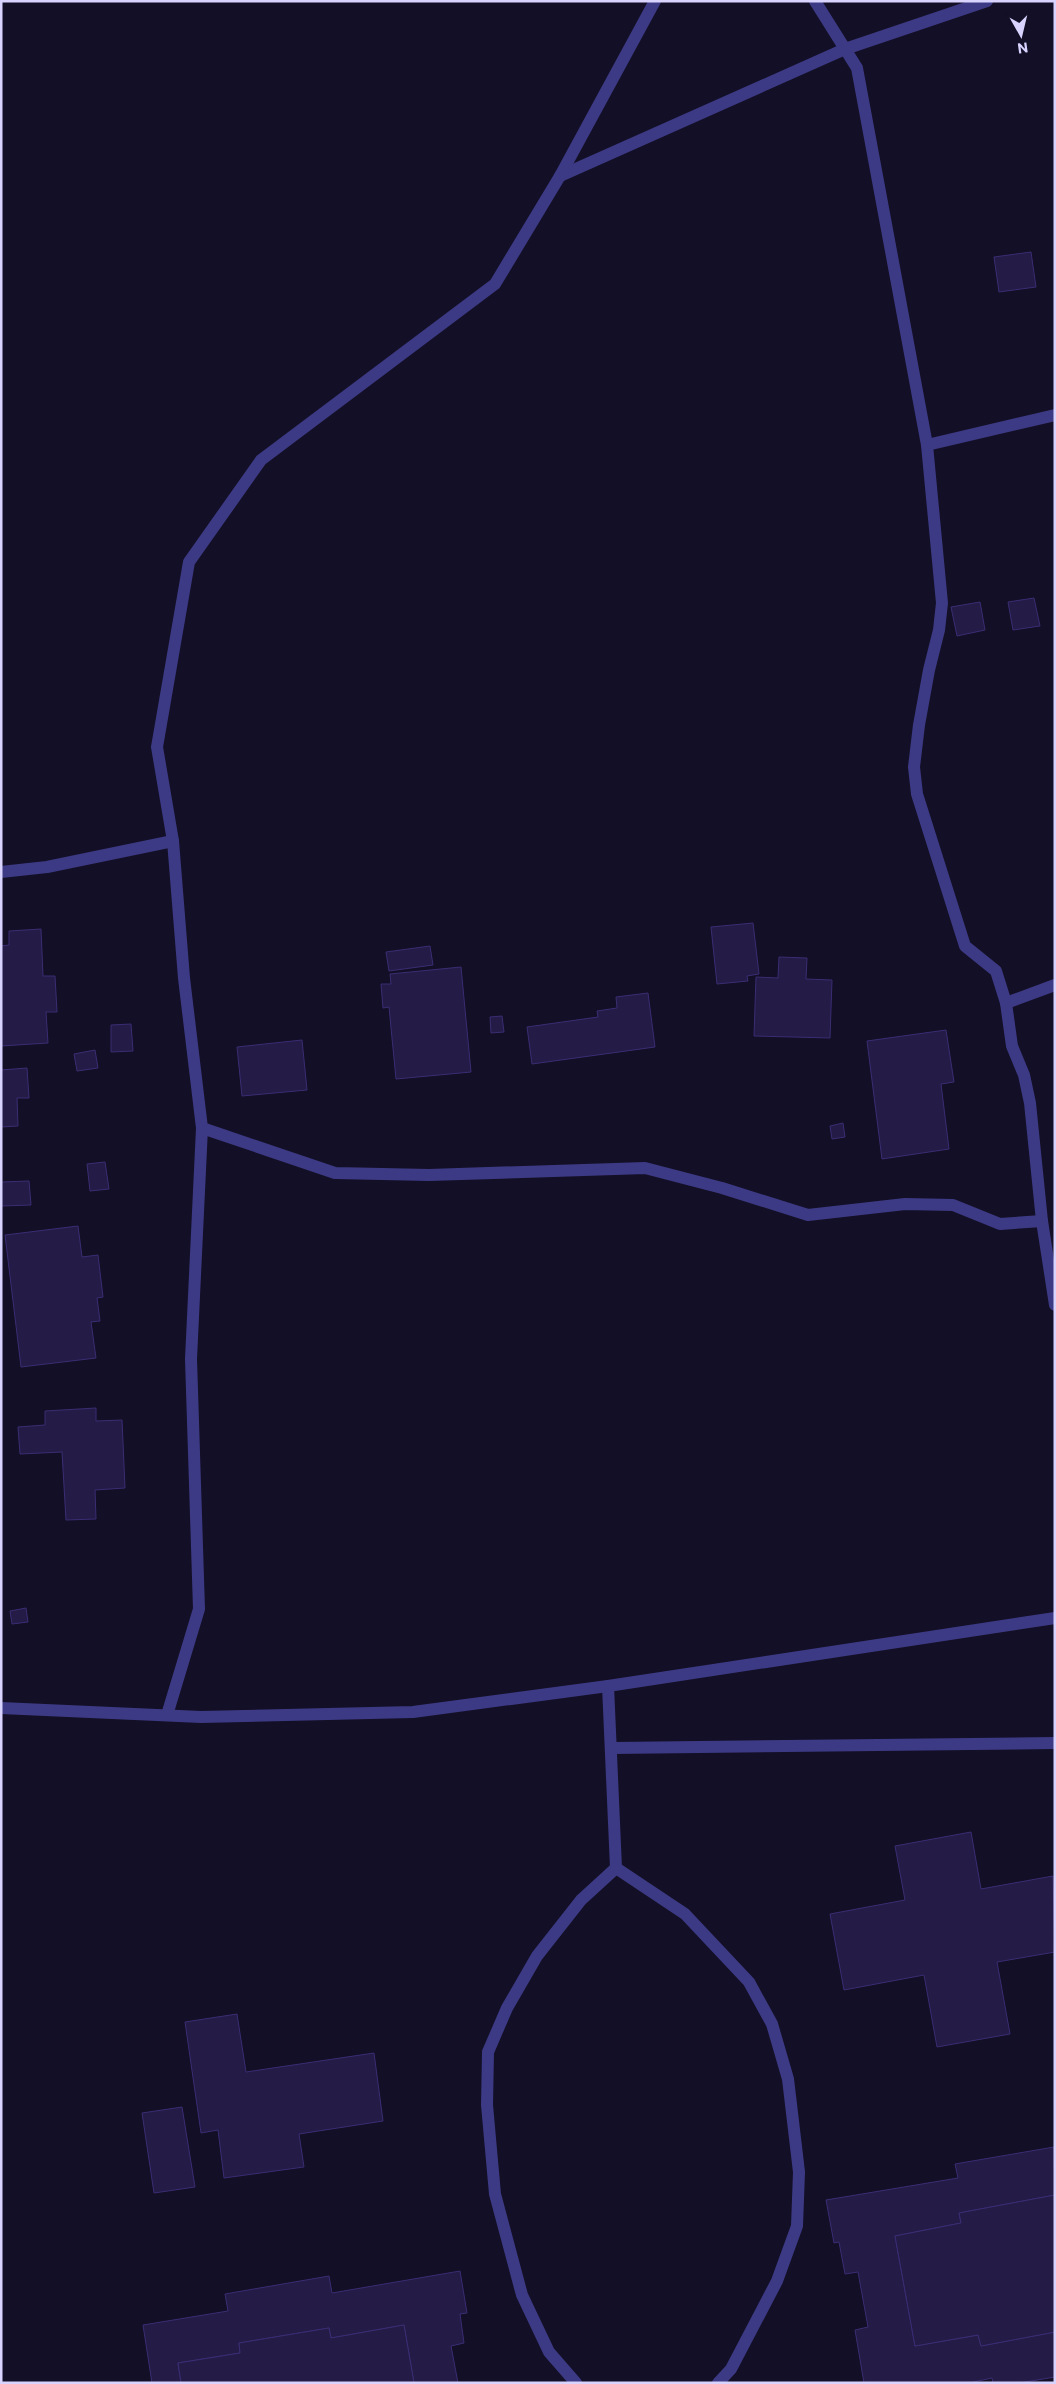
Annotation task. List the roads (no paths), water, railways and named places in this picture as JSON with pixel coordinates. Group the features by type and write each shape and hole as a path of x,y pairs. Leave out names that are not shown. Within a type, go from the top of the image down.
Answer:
{"street":[{"path":"167,1715 199,1609 191,1359 202,1128 184,978 172,841 157,746 189,562 261,460 495,284 560,176 655,1"},
{"path":"815,1 857,68 927,445 942,603 939,630 928,670 917,741 914,767 917,794 966,946 996,971 1006,1003 1012,1046 1024,1075 1030,1103 1042,1221 1055,1305"},
{"path":"560,176 845,49 987,1"},
{"path":"927,445 1055,415"},
{"path":"1,872 48,867 172,841"},
{"path":"1006,1003 1055,985"},
{"path":"202,1128 335,1173 430,1175 645,1168 722,1188 808,1215 915,1204 953,1205 1000,1224 1042,1221"},
{"path":"1,1708 211,1716 413,1712 608,1686 1055,1618"},
{"path":"576,2383 549,2352 522,2295 494,2194 487,2105 488,2052 507,2008 537,1956 581,1900 616,1868 608,1686"},
{"path":"612,1748 1055,1743"},
{"path":"616,1868 685,1914 749,1982 772,2024 788,2079 799,2172 797,2226 777,2281 731,2370 718,2383"}]}
